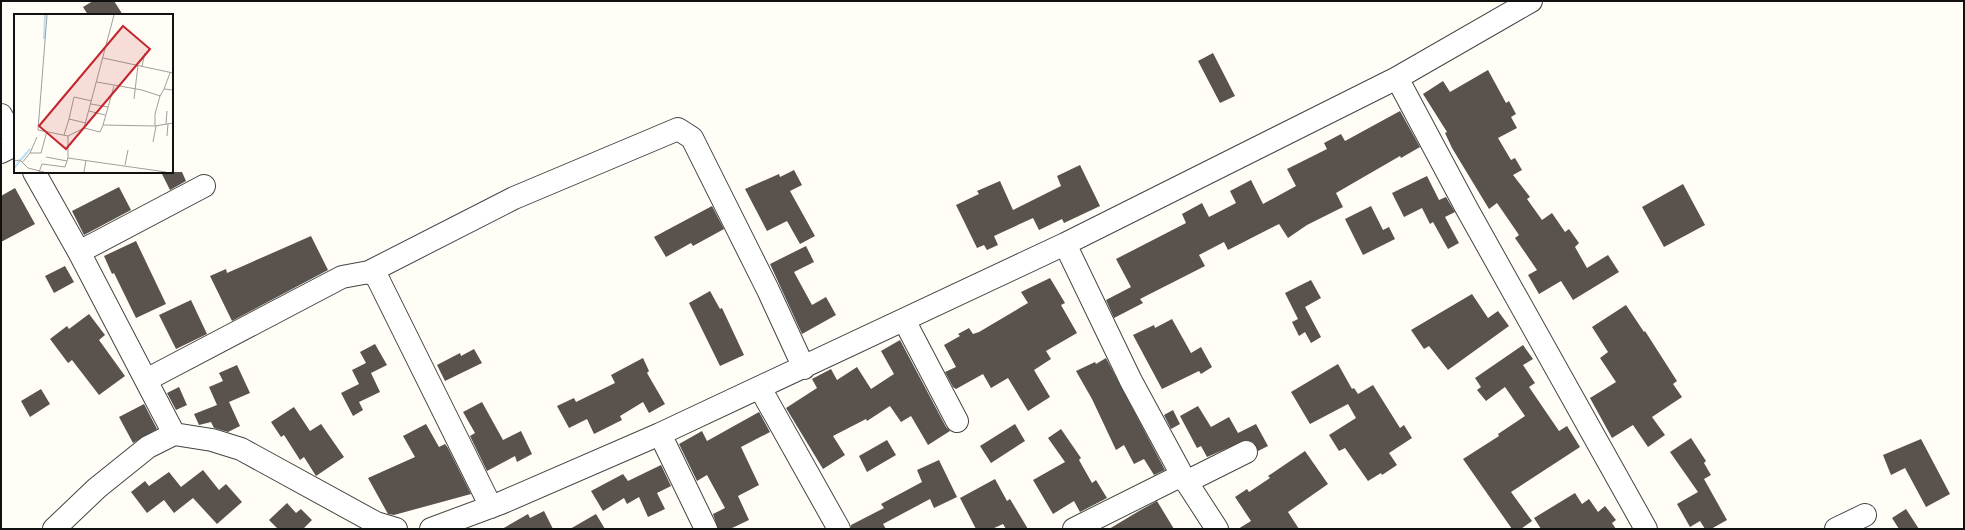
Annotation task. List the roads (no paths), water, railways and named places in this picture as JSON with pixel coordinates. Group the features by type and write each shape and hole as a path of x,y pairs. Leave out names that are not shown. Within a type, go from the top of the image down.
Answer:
{"street":[{"path":"431,529 491,507 660,434 804,368 1065,244 1397,78 1532,1"},
{"path":"1397,78 1467,209 1646,529"},
{"path":"1,115 14,137"},
{"path":"146,380 342,277 369,272 514,198 678,129 692,138 768,290 804,368"},
{"path":"1,152 14,146"},
{"path":"35,173 79,252 174,434"},
{"path":"79,252 204,186"},
{"path":"1065,244 1131,381 1184,478 1217,529"},
{"path":"369,272 377,277 491,507"},
{"path":"904,320 957,421"},
{"path":"760,388 839,529"},
{"path":"54,529 97,488 148,447 174,434 212,440 241,449 376,522 396,529"},
{"path":"660,434 706,529"},
{"path":"1074,529 1184,478 1246,452"},
{"path":"1836,529 1865,515"}]}
